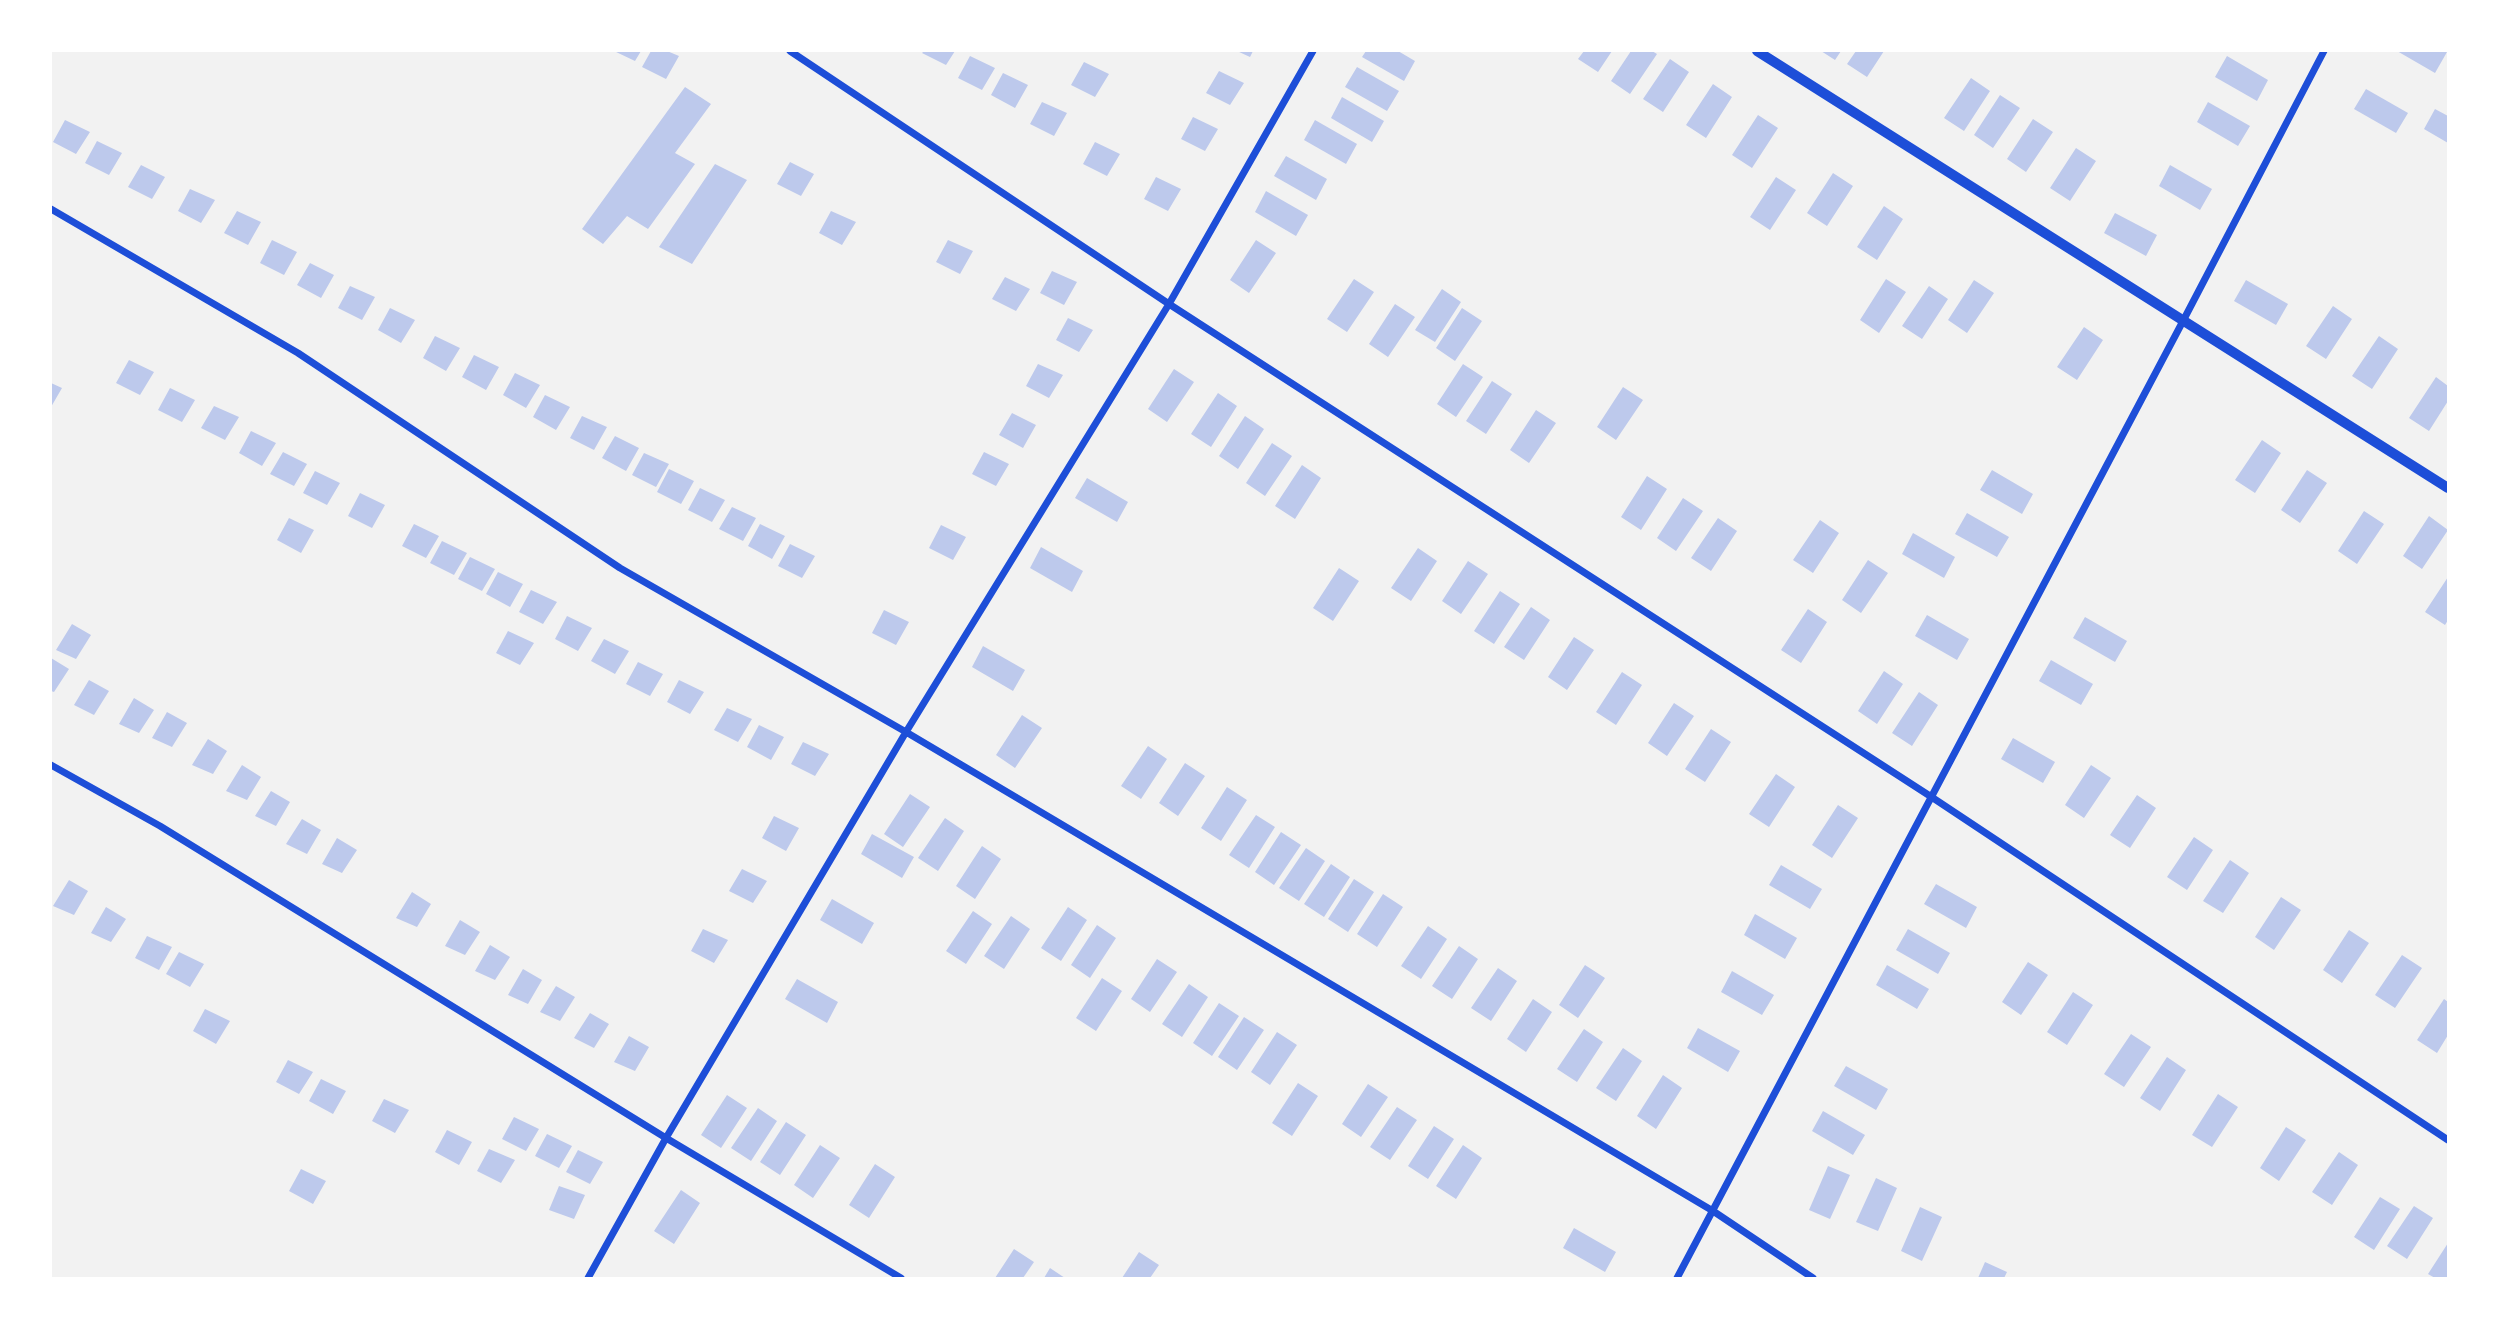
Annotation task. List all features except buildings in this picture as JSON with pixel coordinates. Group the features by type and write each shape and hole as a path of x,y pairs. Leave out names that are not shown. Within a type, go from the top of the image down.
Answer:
{"street":[{"path":"790,51 1169,304 1930,796 2448,1140"},
{"path":"588,1278 666,1138 906,732 1169,304 1314,51"},
{"path":"1757,51 2448,488"},
{"path":"1677,1278 2323,51"},
{"path":"51,209 298,352 620,568 906,732 1713,1211 1813,1278"},
{"path":"51,765 172,834 666,1138 901,1278"}]}
